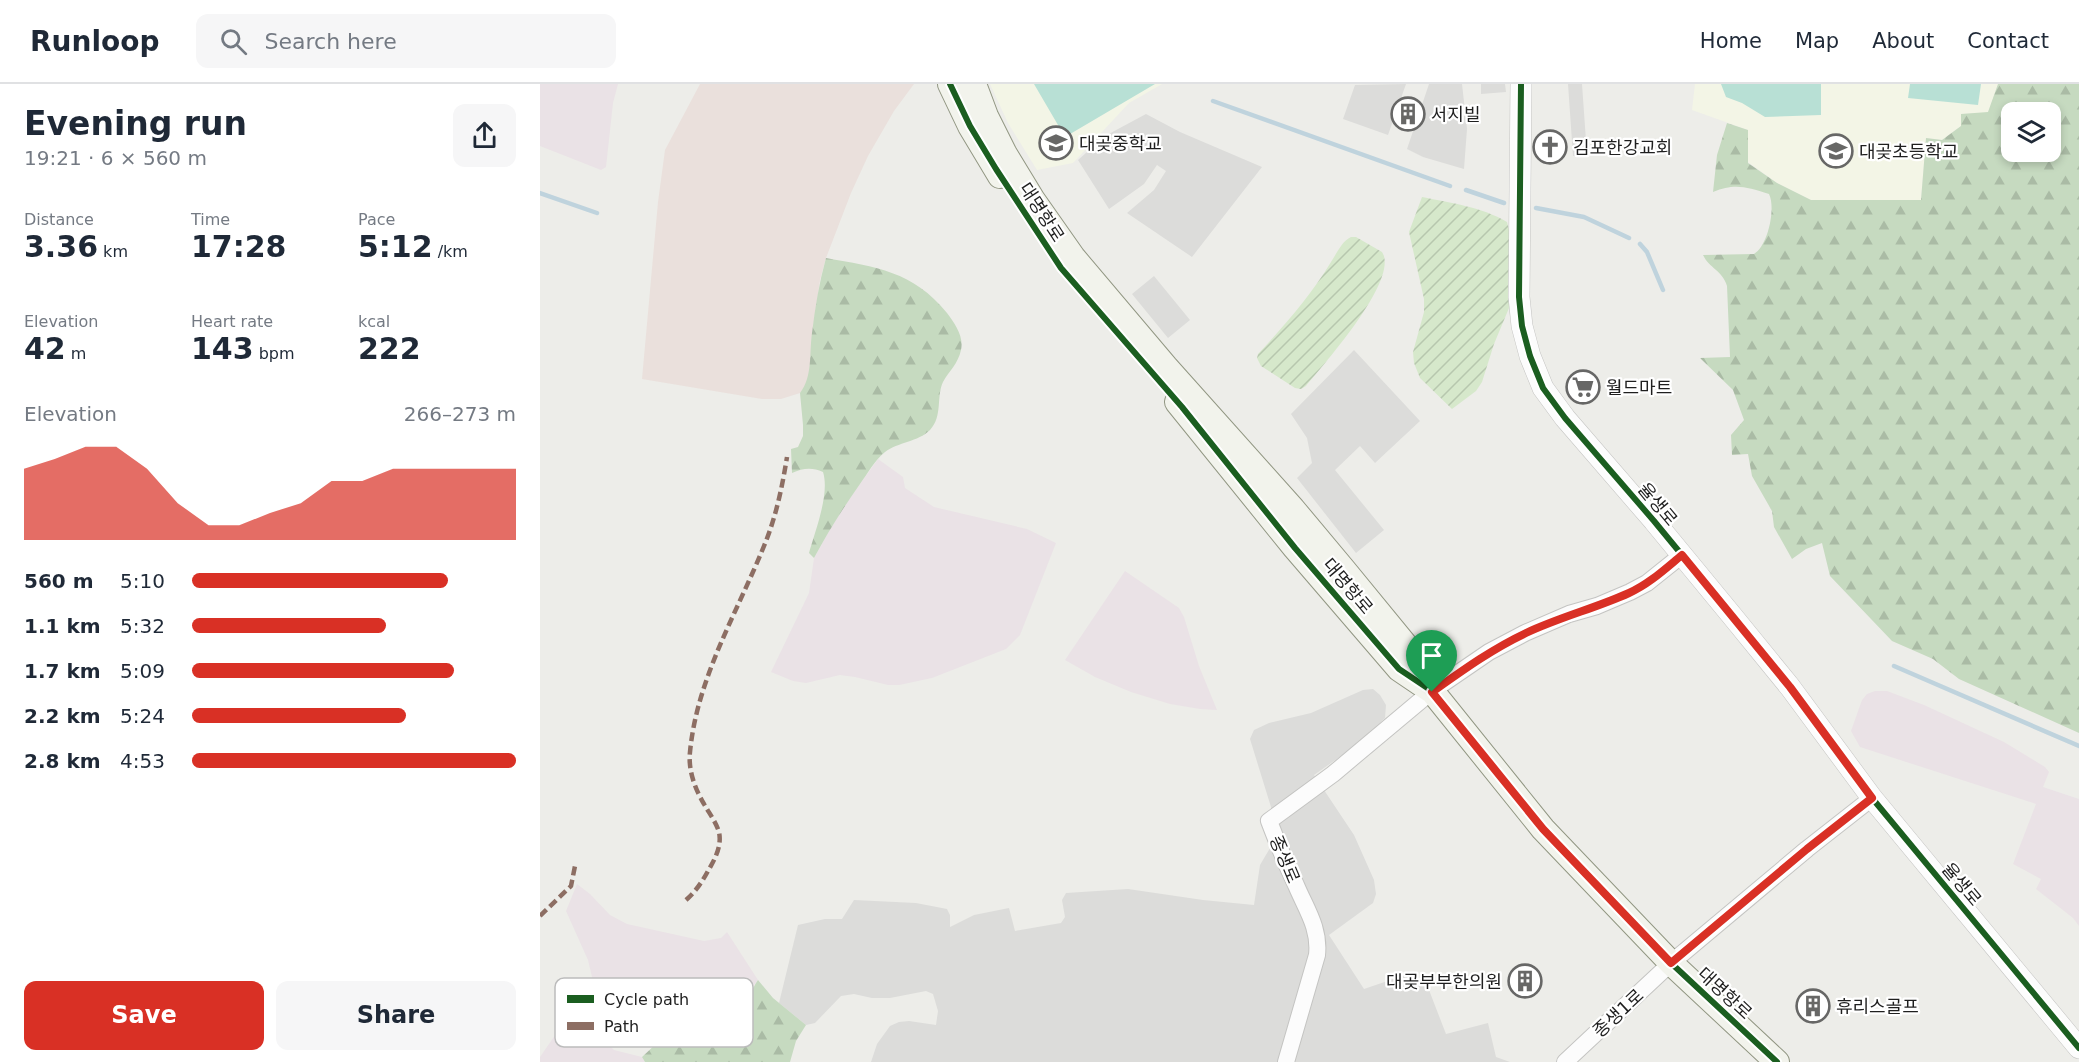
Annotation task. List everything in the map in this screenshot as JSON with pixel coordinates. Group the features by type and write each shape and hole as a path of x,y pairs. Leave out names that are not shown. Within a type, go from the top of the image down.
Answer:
{"main road":[{"name":"대명항로","path":"950,84 970,126 1061,268 1182,407 1295,548 1399,669 1432,692"},
{"name":"대명항로","path":"974,84 986,116 1005,154 1033,200 1073,257 1351,578 1417,659 1432,692 1543,829 1671,963 1777,1062"}],"street":[{"name":"율생로","path":"1521,84 1519,297 1522,326 1530,356 1543,388 1564,418 1682,555 1790,687 1872,798 2079,1048"},
{"path":"1432,692 1489,652 1516,638 1569,614 1597,606 1647,583 1682,555"},
{"name":"종생로","path":"1286,1062 1318,945 1314,922 1269,821 1333,774 1432,692"},
{"name":"대명항로","path":"1671,963 1807,849 1872,798"},
{"name":"종생1로","path":"1565,1062 1671,963"}],"shaded area":[{"path":"540,84 618,84 613,103 606,167 601,170 540,146"},
{"path":"700,84 914,84 894,111 868,156 826,258 820,280 812,335 810,375 806,386 800,393 781,399 762,399 642,379 665,150"},
{"name":"대곶중학교","path":"990,84 1162,84 1129,103 1073,163 1037,170 1008,123"},
{"path":"1406,84 1388,135 1343,119 1355,85"},
{"path":"1429,84 1462,84 1467,129 1464,169 1423,157 1407,149"},
{"path":"1481,84 1505,84 1506,92 1481,94"},
{"path":"1568,84 1582,84 1587,155 1573,156"},
{"name":"대곶초등학교","path":"1695,84 1998,84 1988,113 1961,114 1961,126 1942,140 1926,138 1921,200 1811,200 1777,183 1748,162 1748,130 1692,110"},
{"path":"1146,114 1180,132 1262,167 1192,257 1127,213 1154,190 1166,171 1157,165 1144,184 1109,209 1078,160 1105,136"},
{"path":"1154,276 1190,320 1168,338 1132,294"},
{"path":"1354,350 1420,421 1375,463 1360,446 1335,470 1384,530 1356,553 1297,478 1312,463 1307,438 1291,414"},
{"path":"878,459 903,477 905,488 934,507 1027,529 1056,543 1020,635 1006,649 932,678 899,685 888,685 840,675 806,683 793,681 771,672 809,593 814,558 839,513"},
{"path":"1125,571 1179,608 1217,710 1170,704 1131,692 1095,677 1065,660"},
{"path":"1373,689 1386,705 1385,718 1358,744 1314,775 1354,835 1374,880 1376,894 1373,903 1329,935 1364,989 1405,975 1414,975 1429,990 1446,1034 1488,1023 1496,1057 1510,1062 871,1062 877,1044 890,1026 909,1021 936,1025 938,1011 933,994 926,991 890,998 872,998 854,994 841,996 815,1023 806,1025 779,1003 798,925 825,919 842,919 854,900 916,903 947,909 950,915 950,927 974,915 1009,908 1015,931 1061,923 1065,917 1062,900 1066,893 1128,889 1254,905 1260,865 1279,833 1250,739 1254,730 1269,723 1311,713 1363,690"},
{"path":"1887,691 1924,705 2004,742 2045,767 2049,772 2043,787 2079,799 2079,926 2073,918 2036,889 2041,879 2013,864 2036,804 1860,747 1851,731 1862,700 1867,694"},
{"path":"577,884 610,915 627,924 704,941 721,938 727,932 758,980 753,987 753,978 592,978 588,960 566,911"},
{"path":"555,1035 555,1047 611,1047 614,1050 642,1057 645,1062 540,1062 540,1057"}],"green space":[{"path":"1034,84 1155,84 1065,137"},
{"path":"1721,84 1821,84 1821,115 1765,117 1742,103 1726,97"},
{"path":"1910,84 1981,84 1978,105 1908,98"},
{"path":"1998,84 2079,84 2079,733 1959,679 1933,659 1892,641 1830,576 1822,543 1806,549 1792,559 1774,527 1772,511 1752,476 1748,454 1732,455 1731,435 1744,420 1733,390 1700,358 1730,357 1727,286 1703,255 1754,254 1759,250 1767,235 1771,217 1769,194 1741,187 1713,192 1717,155 1727,123 1748,130 1748,163 1777,183 1811,200 1921,200 1926,138 1942,140 1961,126 1961,114 1988,112"},
{"path":"1422,197 1487,213 1507,222 1509,230 1509,308 1482,382 1476,391 1452,409 1420,378 1414,363 1413,352 1424,312 1424,299 1409,232"},
{"path":"1351,237 1356,237 1382,252 1385,265 1380,281 1358,321 1328,360 1306,386 1301,389 1295,388 1261,366 1257,358 1258,354 1297,310 1342,244"},
{"path":"826,258 877,268 921,288 950,317 958,330 962,345 958,359 943,382 934,425 925,434 890,449 878,459 842,511 814,558 809,553 818,524 825,481 823,472 815,469 792,473 791,449 798,447 803,436 800,393 809,372 814,314"},
{"path":"758,980 773,998 806,1025 796,1041 790,1062 645,1062 642,1057 653,1047 753,1047 754,987"}],"waterway":[{"path":"1213,101 1450,186"},
{"path":"1466,190 1504,203"},
{"path":"540,193 597,213"},
{"path":"1536,208 1584,217 1629,238"},
{"path":"1640,244 1647,252 1663,290"},
{"path":"1894,666 2079,746"}],"marked path":[{"path":"686,900 706,875 720,842 718,828 698,792 691,772 690,752 694,725 709,672 768,535 778,502 787,457"},
{"path":"540,916 571,886 575,866"}],"cycle path":[{"path":"950,84 970,126 1061,268 1182,407 1295,548 1399,669 1432,691 1543,829 1671,963 1777,1062"},
{"path":"1521,84 1519,297 1522,326 1530,356 1543,388 1565,418 1654,521 1790,687 1872,798 2079,1048"}],"place":[{"name":"서지빌","path":"1408,114"},
{"name":"대곶중학교","path":"1056,143"},
{"name":"김포한강교회","path":"1550,147"},
{"name":"대곶초등학교","path":"1836,151"},
{"name":"월드마트","path":"1583,387"},
{"name":"대곶부부한의원","path":"1525,981"},
{"name":"휴리스골프","path":"1813,1006"}],"route":[{"path":"1682,555 1790,687 1872,798 1807,849 1671,963 1543,829 1432,692 1489,652 1526,633 1569,614 1597,606 1647,583 1682,555"}]}
